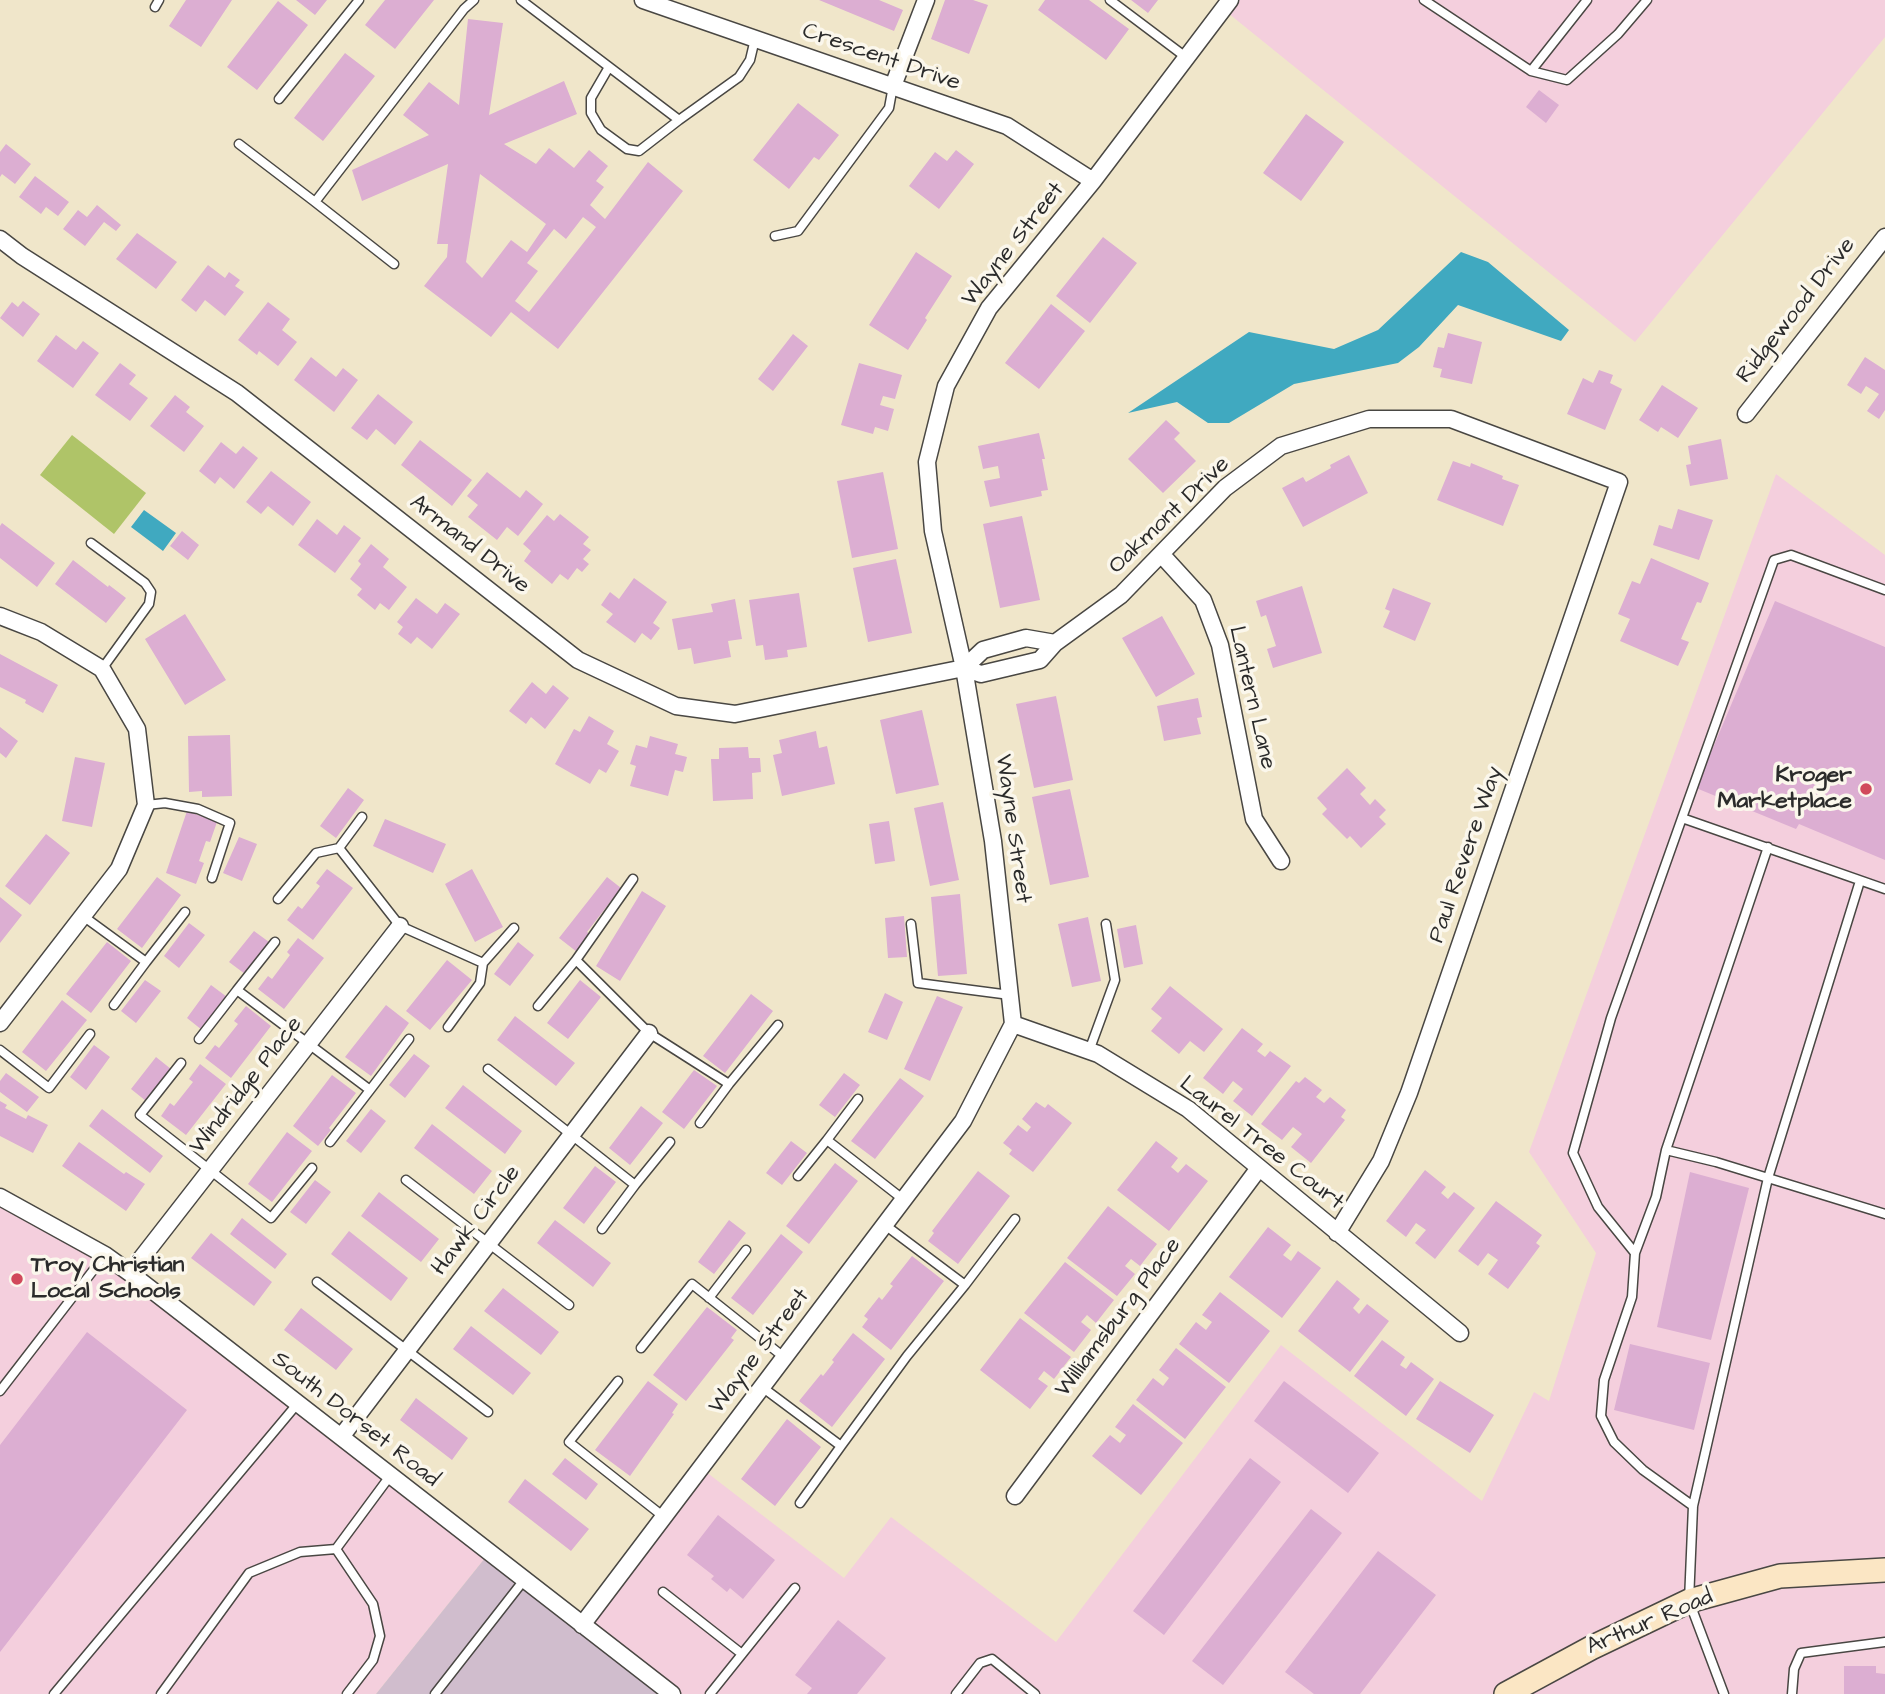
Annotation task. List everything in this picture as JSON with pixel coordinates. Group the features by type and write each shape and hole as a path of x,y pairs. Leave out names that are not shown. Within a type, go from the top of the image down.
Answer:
{"main road":[{"name":"Arthur Road","path":"1507,1694 1591,1648 1689,1601 1780,1576 1885,1570"}],"street":[{"name":"Crescent Drive","path":"643,0 1007,126 1093,181"},
{"path":"893,86 926,0"},
{"name":"Wayne Street","path":"582,1625 963,1121 1013,1024 993,841 964,668 933,531 927,462 946,386 989,308 1093,181 1187,58 1221,3"},
{"name":"Ridgewood Drive","path":"1746,414 1885,237"},
{"name":"Armand Drive","path":"0,239 33,263 237,393 578,660 676,706 735,714 964,668"},
{"name":"Oakmont Drive","path":"964,668 981,674 1040,660 1055,643 1121,595 1225,488 1281,446 1369,419 1451,419 1619,482"},
{"name":"Paul Revere Way","path":"1338,1233 1381,1161 1409,1093 1619,482"},
{"name":"Lantern Lane","path":"1161,554 1203,600 1220,645 1254,819 1281,861"},
{"path":"0,616 41,632 102,669 137,729 146,805 119,869 0,1023"},
{"path":"964,668 983,650 1015,641 1026,638 1055,643"},
{"name":"Windridge Place","path":"130,1273 400,926"},
{"name":"Laurel Tree Court","path":"1013,1024 1097,1054 1188,1110 1460,1333"},
{"name":"Hawk Circle","path":"341,1437 649,1033"},
{"name":"Williamsburg Place","path":"1015,1496 1259,1168"},
{"name":"South Dorset Road","path":"0,1197 105,1255 130,1273 673,1694"}],"lane":[{"path":"279,99 359,0"},
{"path":"315,202 464,9 474,0"},
{"path":"521,0 679,120"},
{"path":"1110,0 1187,58"},
{"path":"1424,0 1531,71 1567,80 1618,34 1647,0"},
{"path":"1531,71 1587,0"},
{"path":"609,66 591,98 591,113 601,130 627,149 639,151 739,77 750,61 755,39"},
{"path":"775,236 797,231 889,108 893,86"},
{"path":"239,144 394,264"},
{"path":"91,543 145,583 151,592 149,604 102,669"},
{"path":"1635,1253 1598,1207 1573,1153 1611,1018 1774,560 1791,555 1885,590"},
{"path":"146,805 165,803 198,809 230,823 212,878"},
{"path":"278,899 316,853 339,848 362,817"},
{"path":"1682,818 1885,888"},
{"path":"1693,1506 1643,1470 1614,1442 1601,1416 1604,1380 1632,1297 1635,1253 1656,1198 1666,1150 1768,847"},
{"path":"339,848 400,926 483,963"},
{"path":"538,1006 576,960 633,879"},
{"path":"1724,1694 1689,1601 1693,1506 1768,1178 1860,881"},
{"path":"114,1005 185,912"},
{"path":"83,916 146,962"},
{"path":"911,924 918,984 1010,995"},
{"path":"1089,1051 1115,979 1106,924"},
{"path":"448,1027 480,984 483,963 514,929"},
{"path":"198,1039 275,942"},
{"path":"576,960 649,1033 729,1084"},
{"path":"237,990 370,1090"},
{"path":"700,1122 778,1025"},
{"path":"0,1050 49,1088 90,1034"},
{"path":"330,1142 409,1039"},
{"path":"181,1063 140,1115 271,1218 312,1168"},
{"path":"488,1069 635,1185"},
{"path":"798,1176 858,1099"},
{"path":"827,1140 904,1200"},
{"path":"602,1229 670,1142"},
{"path":"1666,1150 1885,1214"},
{"path":"406,1180 569,1305"},
{"path":"800,1503 907,1356 1015,1219"},
{"path":"885,1225 965,1284"},
{"path":"709,1298 746,1250"},
{"path":"0,1391 105,1255"},
{"path":"317,1282 488,1412"},
{"path":"641,1348 692,1284 785,1357"},
{"path":"618,1381 569,1442 664,1517"},
{"path":"762,1387 841,1446"},
{"path":"54,1694 298,1403"},
{"path":"161,1694 249,1573 300,1552 336,1549 390,1476"},
{"path":"336,1549 373,1604 380,1636 373,1660 347,1694"},
{"path":"435,1694 524,1580"},
{"path":"710,1694 795,1588"},
{"path":"663,1592 742,1654"},
{"path":"1792,1694 1794,1669 1801,1653 1885,1642"},
{"path":"956,1694 980,1663 992,1659 1035,1694"}],"shaded area":[{"path":"1230,0 1885,0 1885,37 1635,342 1223,9"},
{"path":"1776,474 1885,555 1885,1694 672,1694 582,1625 701,1468 844,1578 891,1517 1056,1642 1281,1345 1482,1501 1534,1392 1549,1401 1596,1253 1529,1152"},
{"path":"0,1197 105,1255 489,1553 376,1694 0,1694"},
{"path":"489,1553 672,1694 376,1694"}],"green space":[{"path":"72,435 146,493 114,534 40,475"}],"water":[{"path":"1461,252 1488,262 1569,330 1561,341 1458,305 1419,347 1398,363 1294,384 1229,423 1208,423 1177,402 1128,413 1249,332 1334,349 1378,330"},
{"path":"144,510 176,533 163,551 131,527"}],"building":[{"path":"186,0 232,0 201,47 169,26"},
{"path":"296,0 327,0 315,15"},
{"path":"385,0 434,0 395,49 365,25"},
{"path":"819,0 879,0 903,10 894,31"},
{"path":"945,0 973,0 988,5 969,54 931,39"},
{"path":"1045,0 1089,0 1129,29 1106,60 1038,10"},
{"path":"1131,0 1158,0 1148,13"},
{"path":"278,1 308,25 257,90 227,67"},
{"path":"468,19 503,23 489,115 564,81 577,114 504,144 536,164 549,148 574,168 589,150 608,166 596,181 604,187 590,205 605,219 648,162 683,191 558,349 511,312 491,337 424,286 447,257 448,244 437,244 448,164 362,201 352,170 429,135 403,115 429,82 459,105","holes":["480,174 546,224 527,252 511,240 482,278 466,262","583,217 596,227 529,312 515,301 538,271 527,263 554,229 566,239"]},
{"path":"345,53 375,76 323,141 294,118"},
{"path":"1539,90 1559,105 1546,123 1526,107"},
{"path":"798,103 839,135 819,160 814,157 789,189 753,160"},
{"path":"1306,114 1344,142 1301,201 1263,173"},
{"path":"6,144 31,164 15,184 2,174 0,177 0,152"},
{"path":"956,150 974,164 939,209 909,186 935,152 947,161"},
{"path":"35,176 69,202 58,216 46,207 41,214 19,197"},
{"path":"97,205 121,225 116,231 104,222 85,246 63,229 78,210 87,217"},
{"path":"137,233 177,262 156,289 116,259"},
{"path":"1103,237 1137,263 1090,323 1056,296"},
{"path":"916,252 952,276 908,350 869,325"},
{"path":"208,265 225,278 229,272 240,280 235,286 244,292 225,316 205,300 196,312 181,300"},
{"path":"23,301 40,314 23,337 0,318 12,302 18,307"},
{"path":"268,302 290,319 282,330 297,342 278,366 259,351 257,355 238,340"},
{"path":"1051,304 1085,331 1039,389 1005,363"},
{"path":"1448,333 1482,342 1472,384 1440,377 1442,369 1433,367 1438,347 1444,348"},
{"path":"793,334 808,346 773,391 758,379"},
{"path":"56,335 76,350 83,341 99,353 73,388 37,361"},
{"path":"311,357 336,377 343,368 358,380 334,412 294,380"},
{"path":"1865,357 1885,370 1885,410 1879,419 1867,411 1879,394 1866,386 1861,394 1847,385"},
{"path":"120,363 136,375 129,384 148,398 130,421 95,395"},
{"path":"859,363 902,375 895,399 883,396 880,405 894,409 888,431 875,427 873,434 841,425"},
{"path":"1599,370 1613,375 1610,383 1622,389 1605,430 1567,414 1583,378 1593,383"},
{"path":"1662,385 1698,408 1678,438 1661,427 1658,432 1639,420"},
{"path":"378,394 413,422 395,445 376,429 367,440 351,428"},
{"path":"175,395 190,407 186,412 204,426 184,452 150,426"},
{"path":"1166,420 1180,433 1174,439 1196,461 1163,493 1128,459"},
{"path":"1039,433 1048,490 1041,491 1042,496 990,507 984,481 1000,478 998,466 983,469 978,446"},
{"path":"1721,439 1728,479 1690,486 1686,465 1691,464 1688,446"},
{"path":"420,440 472,480 452,506 401,465"},
{"path":"221,442 236,454 243,446 258,458 234,489 220,477 215,484 199,471"},
{"path":"1349,455 1368,493 1303,527 1282,488 1303,477 1306,482"},
{"path":"1453,461 1470,467 1471,463 1519,485 1503,526 1437,500"},
{"path":"271,471 311,502 293,526 268,506 261,514 246,502"},
{"path":"487,472 520,498 526,490 543,504 518,536 507,527 497,540 468,517 478,505 467,496"},
{"path":"883,472 898,549 852,558 837,481"},
{"path":"1678,509 1713,520 1699,560 1653,545 1659,525 1672,529"},
{"path":"560,514 589,537 583,544 591,550 583,559 589,564 582,572 577,568 568,580 560,574 552,584 524,561 531,551 523,544 547,515 554,521"},
{"path":"1022,516 1040,600 1000,608 983,524"},
{"path":"317,519 337,535 344,525 361,538 335,573 298,545"},
{"path":"2,523 55,563 37,587 0,558"},
{"path":"182,531 199,545 188,560 170,546"},
{"path":"371,544 389,559 383,567 407,587 389,610 380,603 375,610 357,595 362,589 350,579 361,564 358,561"},
{"path":"1651,558 1709,583 1701,603 1697,602 1681,639 1689,642 1678,666 1620,641 1630,619 1618,614 1632,581 1640,584"},
{"path":"896,559 912,633 868,642 853,568"},
{"path":"73,560 126,598 106,623 55,584"},
{"path":"634,578 667,602 653,623 660,628 651,640 642,633 635,643 606,622 613,614 601,605 610,592 619,599"},
{"path":"1302,586 1322,653 1273,668 1267,649 1276,646 1266,615 1261,617 1256,601"},
{"path":"1393,588 1431,603 1415,641 1383,627 1390,611 1385,609"},
{"path":"799,593 807,647 787,650 788,657 765,660 763,645 756,646 749,600"},
{"path":"416,598 437,614 445,603 460,614 432,649 417,637 411,644 398,634 403,627 397,622"},
{"path":"735,599 742,639 728,641 731,657 694,664 691,648 678,650 672,619 713,612 711,604"},
{"path":"1775,601 1885,647 1885,860 1799,824 1796,829 1696,788"},
{"path":"185,614 226,680 185,705 145,639"},
{"path":"1162,616 1195,674 1156,697 1122,638"},
{"path":"0,654 58,685 43,713 25,703 26,700 0,687"},
{"path":"532,682 546,694 553,685 569,698 545,729 531,717 526,724 509,711"},
{"path":"1056,696 1073,780 1034,788 1016,704"},
{"path":"1198,698 1202,717 1197,718 1201,734 1164,741 1157,706"},
{"path":"922,710 939,785 896,794 880,720"},
{"path":"589,716 614,731 607,744 619,751 606,773 599,769 590,784 555,764 574,729 580,732"},
{"path":"0,727 18,741 6,758 0,753"},
{"path":"816,731 819,748 827,746 835,784 782,796 773,755 782,753 779,740"},
{"path":"230,735 232,796 202,797 202,791 189,792 188,736"},
{"path":"650,736 678,744 675,754 687,757 683,772 675,770 668,796 630,786 636,766 630,764 636,745 647,748"},
{"path":"748,747 749,758 760,758 761,772 752,773 753,799 713,801 711,759 719,759 719,748"},
{"path":"75,757 105,763 92,827 62,821"},
{"path":"1347,768 1366,788 1360,794 1370,805 1375,799 1386,810 1379,817 1386,824 1361,848 1350,836 1347,839 1322,814 1327,809 1317,798"},
{"path":"348,788 364,800 336,838 320,826"},
{"path":"1070,789 1089,877 1050,885 1032,797"},
{"path":"943,802 959,880 930,886 914,808"},
{"path":"187,811 217,822 199,861 204,863 196,884 166,873"},
{"path":"385,819 446,844 433,873 373,846"},
{"path":"889,821 895,861 875,864 869,824"},
{"path":"46,834 70,853 30,905 5,886"},
{"path":"239,837 257,844 242,881 223,873"},
{"path":"327,869 353,888 313,940 287,920 298,906 302,909 320,886 316,883"},
{"path":"472,869 503,927 475,942 445,884"},
{"path":"157,877 181,895 142,948 117,929"},
{"path":"607,877 621,888 587,932 591,935 577,952 559,938"},
{"path":"642,891 666,906 620,981 596,966"},
{"path":"960,894 967,974 938,976 931,897"},
{"path":"0,897 22,915 0,943"},
{"path":"904,916 907,957 888,958 885,918"},
{"path":"1088,917 1101,981 1072,987 1058,924"},
{"path":"189,923 205,935 179,968 164,956"},
{"path":"1136,925 1143,964 1124,968 1117,929"},
{"path":"254,931 269,942 245,974 229,962"},
{"path":"298,938 324,958 284,1009 258,989 268,976 272,979 290,955 287,952"},
{"path":"107,942 131,961 91,1013 66,994"},
{"path":"518,942 534,955 510,986 494,974"},
{"path":"447,960 472,980 430,1030 406,1011"},
{"path":"145,980 161,991 136,1023 121,1011"},
{"path":"580,980 601,997 568,1039 547,1023"},
{"path":"211,985 227,997 202,1030 187,1018"},
{"path":"1170,986 1223,1029 1204,1052 1190,1041 1179,1054 1151,1031 1162,1018 1151,1009"},
{"path":"885,993 903,1002 887,1040 868,1032"},
{"path":"751,994 773,1011 725,1073 703,1056"},
{"path":"937,996 963,1007 930,1081 904,1069"},
{"path":"62,1000 87,1020 46,1071 22,1052"},
{"path":"386,1005 409,1023 371,1076 345,1057"},
{"path":"246,1006 271,1026 231,1078 205,1058 215,1045 219,1048 238,1024 234,1021"},
{"path":"515,1016 575,1063 556,1086 497,1040"},
{"path":"1242,1028 1263,1044 1257,1051 1265,1057 1270,1051 1291,1066 1252,1116 1233,1101 1243,1089 1233,1081 1223,1094 1203,1078"},
{"path":"94,1045 110,1057 86,1090 70,1077"},
{"path":"414,1054 430,1066 405,1098 389,1085"},
{"path":"156,1057 171,1069 146,1101 131,1089"},
{"path":"200,1064 226,1084 186,1135 161,1116 170,1103 174,1106 193,1082 189,1079"},
{"path":"694,1070 717,1086 684,1129 662,1112"},
{"path":"6,1073 39,1097 27,1112 0,1092 0,1081"},
{"path":"844,1073 860,1085 835,1117 819,1105"},
{"path":"332,1075 356,1093 318,1146 293,1126"},
{"path":"1305,1077 1322,1090 1316,1097 1324,1103 1330,1097 1346,1110 1341,1117 1345,1120 1311,1163 1291,1147 1302,1134 1293,1127 1282,1140 1261,1124 1296,1081 1299,1083"},
{"path":"900,1078 924,1096 875,1159 851,1141"},
{"path":"463,1085 522,1131 505,1154 445,1108"},
{"path":"0,1101 7,1105 5,1108 26,1119 28,1115 48,1125 33,1153 0,1136"},
{"path":"1036,1102 1045,1108 1048,1104 1072,1123 1033,1172 1009,1154 1012,1150 1003,1143 1018,1125 1027,1132 1031,1127 1022,1119"},
{"path":"641,1106 663,1123 630,1165 609,1148"},
{"path":"102,1109 163,1156 150,1173 89,1126"},
{"path":"371,1109 386,1121 361,1153 346,1141"},
{"path":"432,1124 492,1171 474,1194 414,1148"},
{"path":"287,1132 312,1151 272,1202 248,1184"},
{"path":"791,1141 807,1153 782,1185 766,1173"},
{"path":"1156,1141 1178,1158 1171,1167 1178,1173 1186,1164 1208,1181 1169,1231 1117,1190"},
{"path":"79,1142 124,1174 126,1172 145,1184 126,1211 62,1166"},
{"path":"835,1163 858,1181 809,1244 786,1226"},
{"path":"595,1166 616,1182 584,1224 563,1208"},
{"path":"1425,1170 1446,1187 1441,1193 1448,1199 1454,1192 1475,1208 1435,1259 1415,1243 1426,1230 1416,1223 1406,1237 1386,1221"},
{"path":"978,1171 1010,1196 958,1264 928,1241 934,1233 932,1231"},
{"path":"1690,1172 1749,1188 1711,1340 1657,1327"},
{"path":"315,1180 331,1192 306,1224 290,1212"},
{"path":"379,1192 439,1239 421,1262 361,1216"},
{"path":"1496,1201 1542,1235 1536,1243 1540,1246 1508,1289 1488,1274 1498,1260 1488,1253 1478,1266 1458,1251"},
{"path":"1108,1206 1157,1244 1140,1266 1131,1259 1125,1266 1135,1274 1117,1296 1067,1258"},
{"path":"242,1218 287,1254 275,1269 230,1234"},
{"path":"555,1220 611,1263 593,1287 537,1243"},
{"path":"729,1220 746,1233 714,1274 698,1262"},
{"path":"1268,1227 1291,1245 1283,1255 1291,1261 1298,1251 1321,1268 1282,1318 1229,1277"},
{"path":"349,1231 408,1278 391,1301 331,1254"},
{"path":"211,1233 272,1282 254,1306 191,1258"},
{"path":"781,1234 803,1252 753,1315 731,1298"},
{"path":"912,1256 944,1281 891,1350 862,1327 868,1319 864,1316 879,1297 882,1300 893,1286 890,1284"},
{"path":"1065,1262 1114,1300 1096,1323 1087,1315 1081,1322 1091,1330 1074,1352 1024,1313"},
{"path":"1337,1280 1360,1299 1353,1308 1359,1314 1367,1304 1389,1321 1350,1372 1298,1331"},
{"path":"503,1288 559,1332 541,1355 484,1311"},
{"path":"1220,1292 1270,1331 1229,1383 1179,1344 1196,1322 1206,1330 1212,1322 1202,1315"},
{"path":"707,1307 737,1330 731,1338 734,1340 686,1401 653,1375"},
{"path":"301,1308 353,1349 336,1370 284,1330"},
{"path":"1020,1318 1071,1357 1054,1379 1044,1371 1038,1379 1048,1386 1030,1409 980,1370"},
{"path":"471,1326 531,1373 513,1395 453,1349"},
{"path":"87,1332 187,1410 0,1652 0,1445"},
{"path":"853,1333 885,1359 832,1427 799,1401 821,1374 823,1376"},
{"path":"1382,1340 1405,1357 1400,1365 1406,1369 1411,1362 1434,1379 1406,1416 1354,1376"},
{"path":"1630,1344 1710,1363 1694,1430 1614,1410"},
{"path":"1176,1348 1226,1387 1185,1439 1136,1400 1153,1378 1163,1386 1169,1378 1159,1370"},
{"path":"648,1381 678,1404 672,1413 674,1414 630,1476 595,1450"},
{"path":"1284,1381 1379,1453 1348,1493 1254,1421"},
{"path":"1440,1381 1494,1415 1470,1453 1416,1419"},
{"path":"416,1398 468,1438 452,1460 400,1420"},
{"path":"1133,1404 1183,1443 1141,1495 1092,1456 1110,1435 1120,1443 1126,1435 1115,1427"},
{"path":"787,1419 821,1447 775,1506 741,1479"},
{"path":"565,1458 598,1484 586,1500 552,1474"},
{"path":"1250,1458 1281,1482 1164,1635 1133,1611"},
{"path":"525,1479 589,1529 571,1551 508,1502"},
{"path":"1311,1509 1342,1533 1223,1685 1192,1661"},
{"path":"718,1515 775,1560 743,1599 730,1588 727,1592 711,1579 714,1576 687,1555"},
{"path":"1378,1551 1436,1595 1360,1694 1314,1694 1285,1672"},
{"path":"838,1620 886,1658 857,1694 807,1694 812,1688 795,1675"},
{"path":"1844,1666 1876,1666 1876,1673 1885,1674 1885,1694 1844,1694"}],"place":[{"name":"Kroger Marketplace","path":"1866,789"},
{"name":"Troy Christian Local Schools","path":"17,1279"}]}
